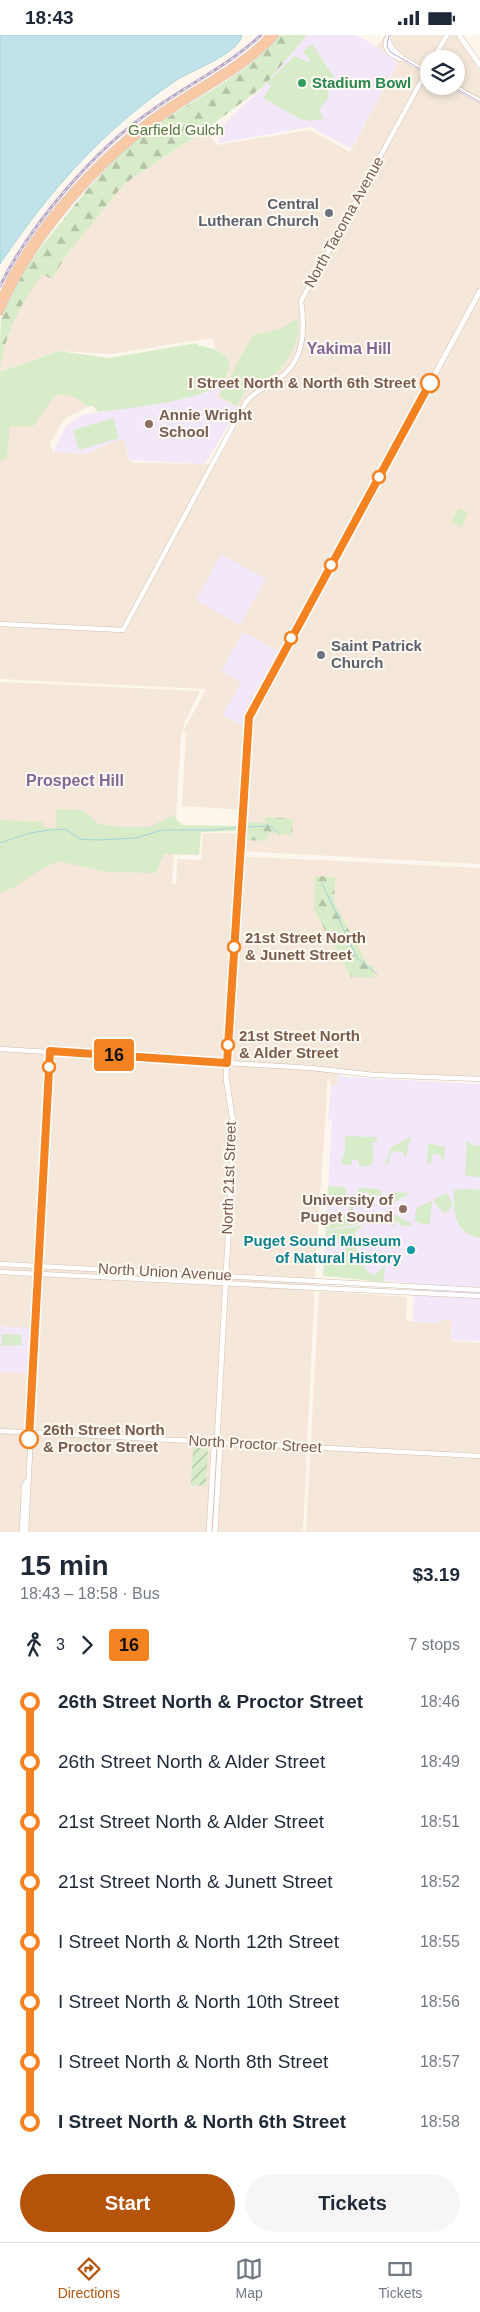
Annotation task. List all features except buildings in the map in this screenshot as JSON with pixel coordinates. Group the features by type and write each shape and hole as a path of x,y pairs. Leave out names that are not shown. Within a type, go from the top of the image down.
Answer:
{"highway":[{"path":"0,300 27,251 75,191 102,162 146,123 235,64 270,35"},
{"path":"0,312 24,264 78,195 105,165 149,126 237,69 276,35"}],"main road":[{"path":"459,35 480,65"},
{"name":"North 21st Street","path":"215,1532 220,1449 217,1442 224,1275 234,1128 226,1085 240,839 247,736 251,711 480,291"},
{"name":"North 21st Street","path":"209,1532 214,1447 217,1442"}],"street":[{"path":"438,50 447,35"},
{"path":"389,36 388,47 390,54 420,66"},
{"name":"North Tacoma Avenue","path":"0,624 122,630 246,402 257,391 287,373 298,355 304,333 301,301 420,85"},
{"path":"465,92 478,99"},
{"path":"0,1049 311,1068 374,1075 480,1079"},
{"path":"24,1532 24,1486 27,1481 30,1432 50,1051"},
{"name":"North Union Avenue","path":"0,1264 480,1290"},
{"name":"North Union Avenue","path":"0,1272 480,1296"},
{"name":"North Proctor Street","path":"0,1431 480,1456"}],"shaded area":[{"path":"307,35 356,35 377,47 398,63 351,149 311,127 218,143 224,124 264,86"},
{"path":"385,35 460,35 480,65 480,864 242,851 245,810 182,806 186,733 183,732 206,689 0,679 0,461 7,459 9,425 34,426 55,395 68,394 78,398 88,407 65,418 50,443 53,452 86,453 120,439 126,442 128,457 132,463 216,464 244,414 214,401 229,373 228,365 222,353 215,348 212,338 111,354 58,351 0,372 3,347 19,307 42,273 53,278 65,257 124,184 205,130 217,145 310,130 350,152 398,63 377,47"},
{"name":"Annie Wright School","path":"221,383 223,384 216,396 238,409 205,464 129,460 126,442 120,439 86,454 53,452 66,426 82,415 182,399 207,392"},
{"path":"221,554 266,579 240,625 196,600"},
{"path":"243,632 278,651 244,712 243,727 223,715 241,682 221,671"},
{"path":"0,682 199,691 185,721 181,736 172,884 176,884 177,859 201,860 203,833 237,833 236,856 480,868 480,1082 338,1074 337,1085 331,1085 328,1076 316,1260 303,1532 0,1532"},
{"name":"University of Puget Sound","path":"338,1074 346,1077 480,1084 480,1341 451,1340 452,1321 440,1320 440,1323 413,1322 414,1283 323,1276 332,1121 328,1120 331,1085 337,1085"},
{"path":"319,1291 407,1297 406,1321 440,1323 440,1320 452,1321 451,1341 480,1343 480,1532 306,1532"},
{"path":"0,1326 30,1328 27,1373 0,1372"}],"green space":[{"name":"Garfield Gulch","path":"280,35 307,35 264,86 205,130 124,184 65,257 52,279 42,274 15,320 2,357 0,371 1,319 12,291 35,255 83,195 115,159 139,137 237,74 267,49"},
{"path":"312,44 338,83 328,87 329,98 319,109 322,117 326,118 311,121 300,119 263,98 271,86 267,83 294,56 311,63 308,55 306,56 303,51"},
{"path":"299,318 298,334 293,349 278,372 246,390 237,406 219,396 253,335 280,329"},
{"path":"197,343 198,346 219,352 228,361 230,367 228,373 223,381 213,388 199,394 164,403 98,412 93,406 88,407 73,397 55,395 34,426 10,426 7,459 0,461 0,372 59,351 109,358"},
{"path":"113,418 119,438 79,450 73,430"},
{"path":"458,508 468,513 461,528 451,522"},
{"path":"56,809 82,810 98,824 120,827 150,827 172,815 183,825 236,826 236,831 201,832 199,855 164,854 156,873 106,872 58,861 38,871 13,888 0,893 0,820 43,822 43,827 56,828"},
{"path":"265,817 293,819 292,835 268,833 267,841 247,840 248,822 265,823"},
{"path":"315,876 335,877 334,902 367,964 374,966 374,978 351,977 314,910"},
{"path":"345,1136 377,1137 377,1141 366,1146 373,1144 373,1161 370,1166 359,1166 358,1160 352,1160 352,1165 341,1164 345,1150"},
{"path":"411,1137 406,1156 404,1156 403,1152 393,1151 389,1157 389,1164 385,1164 391,1147"},
{"path":"467,1140 474,1146 480,1145 480,1177 465,1176"},
{"path":"428,1143 445,1147 444,1162 440,1155 432,1154 431,1164 427,1163"},
{"path":"328,1186 346,1187 345,1202 332,1201 330,1205 327,1205"},
{"path":"358,1188 379,1189 384,1199 381,1196 374,1195 373,1203 368,1203 369,1193 358,1192"},
{"path":"454,1190 480,1190 480,1238 465,1231 460,1226 455,1214"},
{"path":"390,1192 411,1193 387,1206 385,1204 386,1196"},
{"path":"447,1193 453,1205 444,1213 434,1202 434,1199"},
{"path":"432,1201 430,1223 426,1225 415,1222 416,1208"},
{"path":"350,1202 353,1202 352,1221 364,1223 326,1230 327,1213 348,1214"},
{"path":"387,1210 411,1223 411,1226 401,1226 395,1221 394,1228 386,1212"},
{"path":"364,1225 355,1232 357,1252 355,1263 364,1266 372,1274 377,1273 385,1264 384,1282 323,1276 324,1260 339,1266 345,1264 346,1242 337,1239 332,1247 325,1249 326,1231"},
{"path":"2,1334 21,1335 22,1345 1,1346"},
{"path":"193,1449 208,1449 206,1486 191,1485"}],"water":[{"path":"0,35 242,35 233,49 175,81 124,120 101,141 57,187 18,237 0,264"}],"waterway":[{"path":"245,827 271,826 280,835"},
{"path":"0,843 30,833 65,829 80,839 97,840 136,838 162,830 214,830 241,827"},
{"path":"322,883 357,958 377,974"}],"tram line":[{"path":"389,35 387,46 390,52 420,69"},
{"path":"465,94 480,102"}],"railway":[{"path":"0,286 28,238 65,190 86,167 129,127 221,66 261,35"}],"bus line":[{"name":"16","path":"29,1439 50,1051 227,1063 249,717 430,383"}],"place":[{"name":"Stadium Bowl","path":"302,83"},
{"name":"Central Lutheran Church","path":"329,213"},
{"name":"I Street North & North 6th Street","path":"430,383"},
{"name":"Annie Wright School","path":"149,424"},
{"name":"Saint Patrick Church","path":"321,655"},
{"name":"21st Street North & Junett Street","path":"234,947"},
{"name":"21st Street North & Alder Street","path":"228,1045"},
{"name":"University of Puget Sound","path":"403,1209"},
{"name":"Puget Sound Museum of Natural History","path":"411,1250"},
{"name":"26th Street North & Proctor Street","path":"29,1439"}],"district":[{"name":"Yakima Hill","path":"349,348"},
{"name":"Prospect Hill","path":"75,780"}]}
